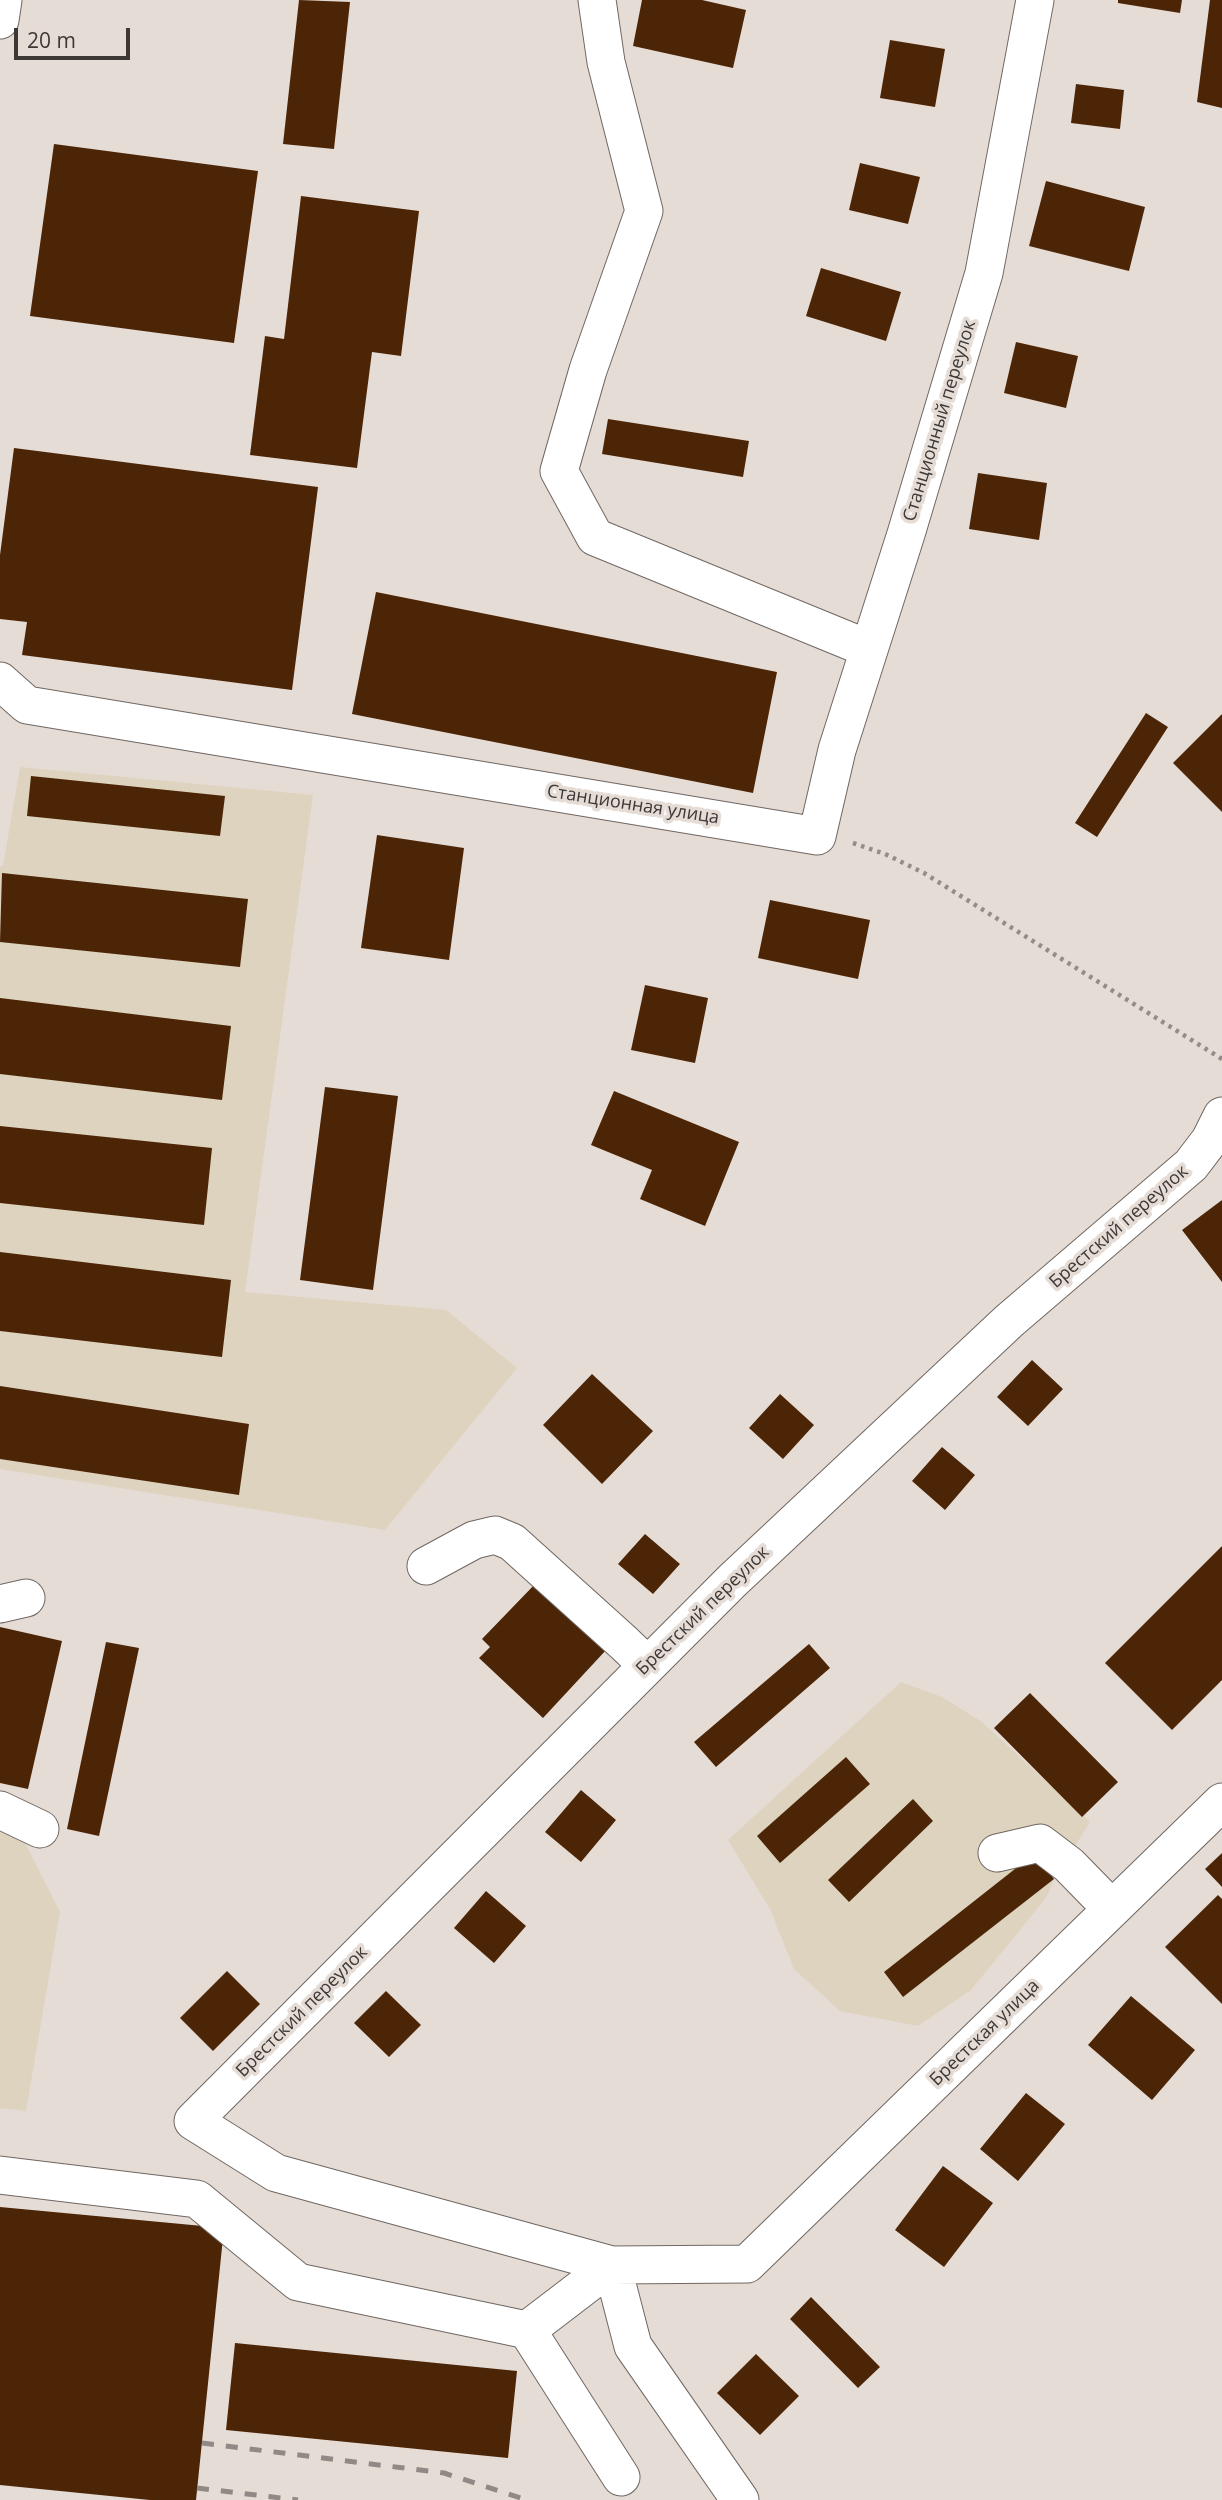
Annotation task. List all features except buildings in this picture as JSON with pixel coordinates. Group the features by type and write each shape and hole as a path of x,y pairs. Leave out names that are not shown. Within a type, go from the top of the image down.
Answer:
{"street":[{"path":"0,20 3,0"},
{"path":"597,0 606,62 644,211 588,370 559,471 595,537 869,649"},
{"name":"Станционный переулок","path":"817,836 837,750 984,273 1035,0"},
{"name":"Станционная улица","path":"0,681 27,705 817,836"},
{"name":"Брестский переулок","path":"612,2265 276,2173 193,2121 646,1665 733,1581 1009,1321 1191,1165 1210,1139 1222,1116"},
{"path":"426,1566 474,1540 495,1535 512,1542 646,1665"},
{"name":"Брестская улица","path":"612,2265 747,2264 1222,1802"},
{"path":"0,1810 40,1829"},
{"path":"997,1853 1040,1843 1069,1865 1112,1909"},
{"path":"0,2175 197,2199 298,2282 527,2330 621,2477"},
{"path":"527,2330 612,2265 633,2346 740,2500"}],"path":[{"path":"817,836 848,842 885,854 924,873 1222,1059"}],"shaded area":[{"path":"20,767 313,795 245,1292 446,1310 517,1368 385,1530 0,1469 0,866 3,866"},
{"path":"901,1682 942,1697 982,1722 1090,1822 1054,1879 1046,1898 971,1990 918,2026 840,2011 794,1969 770,1909 728,1840"},
{"path":"0,1822 16,1825 60,1912 26,2111 0,2108"}],"railway":[{"path":"202,2443 444,2473 527,2500"},
{"path":"197,2488 298,2500"}]}
